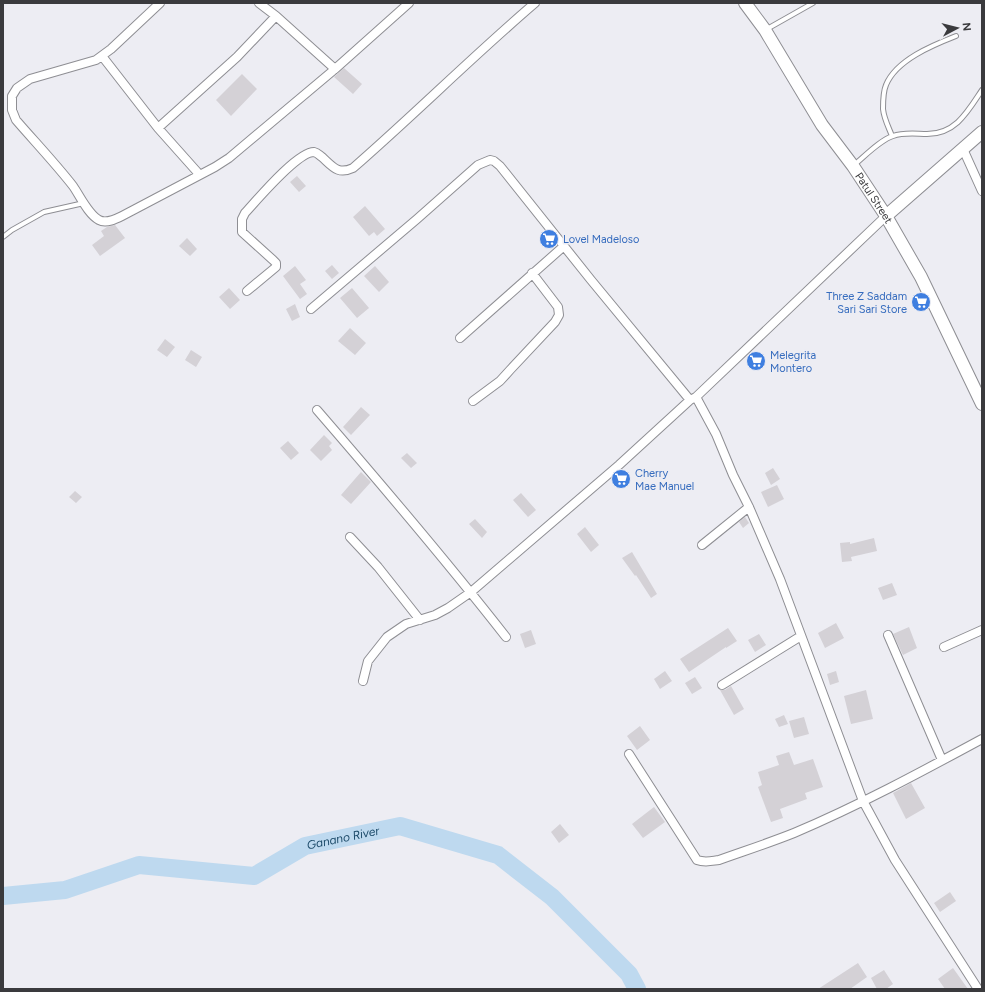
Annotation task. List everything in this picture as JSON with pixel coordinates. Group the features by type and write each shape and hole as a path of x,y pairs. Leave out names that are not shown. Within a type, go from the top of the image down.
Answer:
{"main road":[{"name":"Patul Street","path":"746,3 765,30 822,125 853,166 886,216 921,277 982,404"},
{"path":"886,216 982,132"}],"street":[{"path":"160,3 111,49 96,60 30,79 17,88 12,96 12,110 16,120 73,186 84,203 98,219 106,222 122,216 215,167 229,158 335,69 409,3"},
{"path":"259,3 276,16 335,69"},
{"path":"247,291 276,267 276,263 242,232 242,219 245,213 281,174 304,155 313,152 317,153 336,169 341,171 353,168 419,110 535,3"},
{"path":"158,128 237,57 276,16"},
{"path":"102,56 158,128 200,174"},
{"path":"963,149 980,179 982,191"},
{"path":"311,309 478,165 486,160 490,160 494,161 500,166 564,246 693,399 716,434 780,579 863,801 895,860 978,989"},
{"path":"363,681 368,661 388,637 406,624 435,615 448,608 471,592 693,399 886,216"},
{"path":"460,338 564,246"},
{"path":"473,401 500,381 555,322 559,315 558,307 532,273"},
{"path":"317,410 420,530 471,592 506,638"},
{"path":"702,545 749,507"},
{"path":"350,537 378,567 420,620"},
{"path":"944,647 982,630"},
{"path":"888,635 942,760"},
{"path":"722,685 801,636"},
{"path":"629,754 697,860 703,862 719,860 794,833 863,801 982,739"}],"lane":[{"path":"765,30 813,3"},
{"path":"892,136 884,111 883,98 886,85 892,75 915,56 933,45 956,36"},
{"path":"853,166 875,147 892,136 900,134 932,134 945,131 953,127 962,118 982,90"},
{"path":"3,237 12,230 44,212 84,203"}],"building":[{"path":"344,68 362,84 353,94 334,77"},
{"path":"242,74 257,89 231,116 216,100"},
{"path":"297,176 306,186 299,192 290,182"},
{"path":"365,206 385,229 377,236 374,232 369,236 353,217"},
{"path":"115,225 125,238 100,256 92,245 104,236 101,231 107,227"},
{"path":"187,238 197,249 190,256 179,246"},
{"path":"332,265 339,273 332,279 325,271"},
{"path":"295,266 306,280 300,284 307,294 300,299 283,276"},
{"path":"375,266 389,282 379,292 364,276"},
{"path":"229,288 240,300 230,309 219,297"},
{"path":"352,288 369,308 357,318 340,298"},
{"path":"295,304 300,317 292,321 286,309"},
{"path":"350,328 366,343 355,355 338,341"},
{"path":"165,339 175,347 167,357 157,350"},
{"path":"191,350 202,357 196,367 185,360"},
{"path":"361,407 370,415 351,435 343,427"},
{"path":"324,435 332,443 329,446 332,450 321,461 310,450"},
{"path":"288,441 299,453 291,460 280,448"},
{"path":"407,453 417,463 411,468 401,458"},
{"path":"773,468 780,479 771,485 765,473"},
{"path":"361,472 371,482 351,504 341,495"},
{"path":"777,485 784,499 768,507 761,492"},
{"path":"75,491 82,497 76,503 69,497"},
{"path":"521,493 536,510 528,517 513,500"},
{"path":"745,517 749,523 743,528 739,522"},
{"path":"475,519 487,532 482,538 469,524"},
{"path":"585,527 599,545 591,552 577,534"},
{"path":"874,538 877,551 851,557 852,561 842,562 840,543 850,542 850,544"},
{"path":"632,552 657,594 651,598 636,575 635,576 622,558"},
{"path":"892,583 897,595 883,600 878,588"},
{"path":"836,623 844,638 825,648 818,633"},
{"path":"909,627 917,648 903,655 893,634"},
{"path":"728,628 737,641 689,672 680,659"},
{"path":"531,630 536,644 525,648 520,634"},
{"path":"759,634 766,645 755,652 748,640"},
{"path":"665,671 672,681 660,689 654,679"},
{"path":"836,671 839,682 830,685 827,674"},
{"path":"695,677 702,688 692,694 685,683"},
{"path":"731,686 744,709 734,715 720,690 725,690"},
{"path":"866,690 873,719 851,724 844,696"},
{"path":"784,715 788,724 779,727 775,719"},
{"path":"804,717 809,734 794,738 789,721"},
{"path":"640,726 650,740 637,750 627,736"},
{"path":"789,752 794,765 813,759 823,787 805,793 807,799 780,809 783,818 771,822 758,787 762,785 758,772 779,765 776,756"},
{"path":"911,783 925,808 906,819 893,793"},
{"path":"654,807 665,822 643,838 632,824"},
{"path":"560,824 569,835 559,843 551,832"},
{"path":"950,892 956,901 940,912 934,903"},
{"path":"858,963 867,977 850,989 818,989"},
{"path":"953,968 968,989 945,989 938,979"},
{"path":"884,970 893,984 886,989 877,989 871,978"}],"waterway":[{"name":"Ganano River","path":"3,896 65,890 139,865 254,876 305,846 400,826 498,855 552,897 629,974 637,989"}],"place":[{"name":"Lovel Madeloso","path":"549,239"},
{"name":"Three Z Saddam Sari Sari Store","path":"921,302"},
{"name":"Melegrita Montero","path":"756,361"},
{"name":"Cherry Mae Manuel","path":"621,479"}]}
